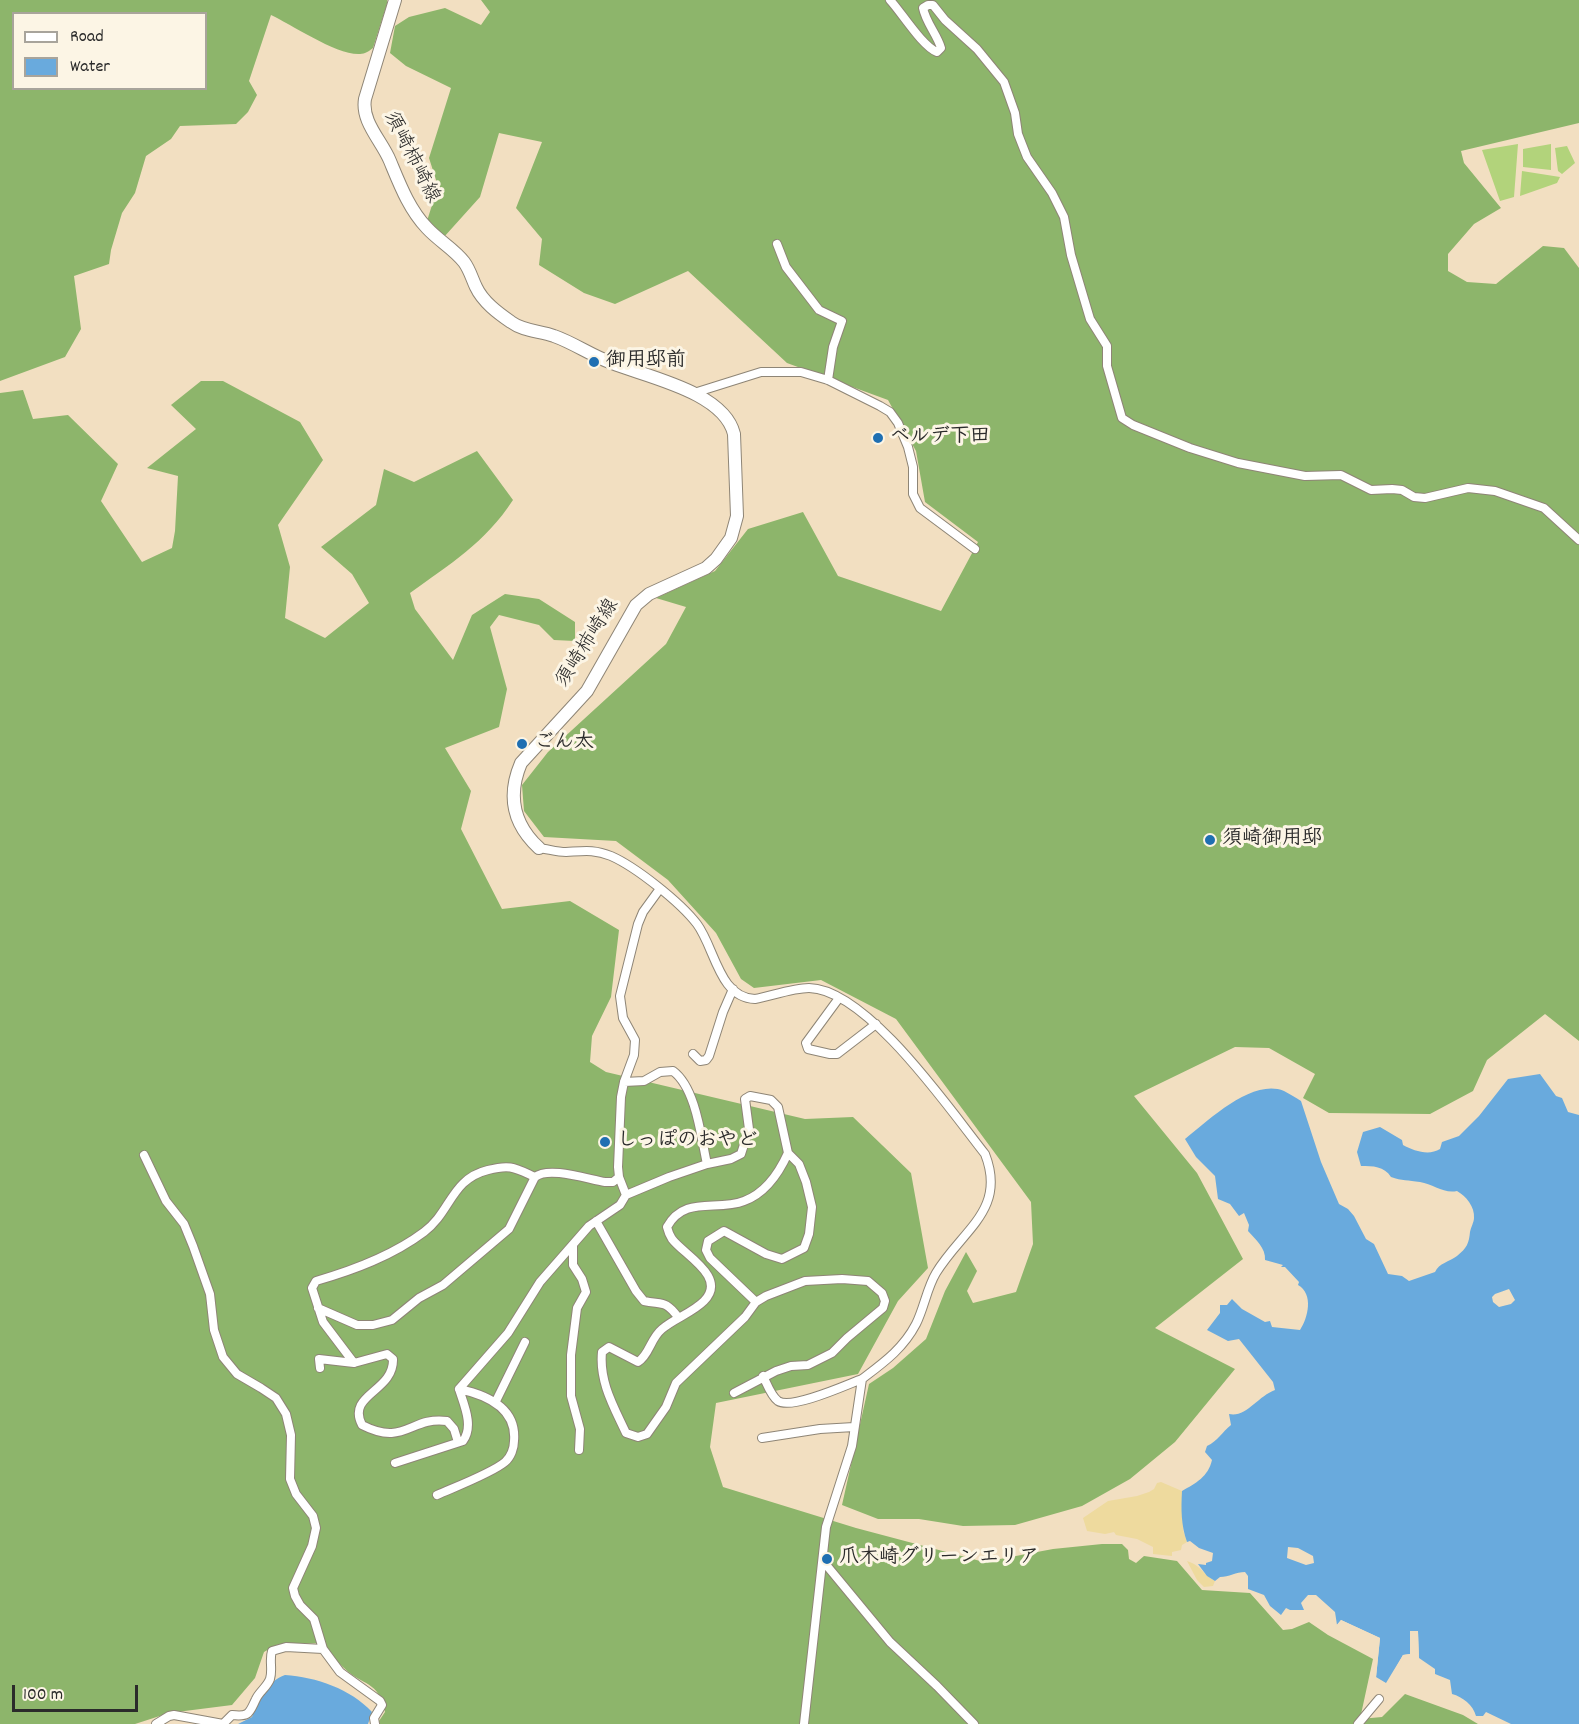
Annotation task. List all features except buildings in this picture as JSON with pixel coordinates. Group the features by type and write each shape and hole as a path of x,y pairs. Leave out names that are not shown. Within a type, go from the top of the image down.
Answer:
{"main road":[{"name":"須崎柿崎線","path":"395,0 365,99 364,111 367,121 385,149 404,195 418,218 468,267 483,299 513,324 554,336 611,363 671,382 694,393 719,410 732,425 737,516 731,538 716,559 706,568 649,594 636,605 587,691 521,763 515,777 514,804 519,823 527,837 539,848"}],"street":[{"path":"890,0 906,17 924,43 937,52 941,48 938,36 925,17 923,8 928,4 933,5 945,20 977,49 1004,82 1015,113 1018,134 1027,157 1052,193 1064,217 1071,255 1090,319 1107,346 1107,366 1122,418 1133,425 1190,448 1238,463 1305,476 1341,475 1371,490 1402,490 1414,497 1425,498 1468,488 1495,491 1544,508 1579,540"},
{"path":"777,244 786,267 819,310 842,321 833,347 828,380"},
{"path":"694,393 761,372 801,372 828,380 890,412 898,423 908,447 913,467 913,494 920,508 975,549"},
{"path":"539,848 564,852 594,850 612,856 637,871 696,923 704,935 721,975 739,996 755,999 809,988 824,991 852,1004 892,1040 985,1154 991,1169 992,1184 987,1205 936,1274 917,1323 896,1352 862,1379 799,1402 779,1402 763,1376"},
{"path":"626,1195 618,1167 624,1082 634,1055 635,1040 623,1018 620,996 638,924 643,912 659,890"},
{"path":"693,1054 700,1060 706,1060 709,1056 733,989"},
{"path":"839,999 806,1043 808,1049 837,1054 876,1024"},
{"path":"624,1082 644,1081 660,1072 673,1071 680,1076 685,1082 696,1115 707,1164"},
{"path":"459,1389 508,1333 540,1282 555,1263 579,1236 620,1205 626,1195 669,1177 741,1154 749,1129 745,1099 750,1096 771,1100 778,1107 788,1153 799,1164 812,1207 809,1234 804,1248 782,1259 724,1231 708,1240 706,1250 710,1258 756,1302"},
{"path":"734,1393 763,1376 791,1366 808,1365 832,1353 883,1308 885,1301 882,1293 868,1281 842,1279 805,1281 766,1296 756,1302 746,1317 676,1383 666,1407 647,1434 638,1437 626,1433 614,1408 603,1378 602,1352 609,1347 638,1362 645,1358 652,1339 661,1329 709,1295 711,1287 708,1274 671,1239 667,1227 673,1216 680,1211 701,1206 727,1205 750,1198 770,1183 780,1170 788,1153"},
{"path":"144,1155 166,1201 184,1224 193,1246 210,1294 214,1330 224,1357 237,1374 276,1398 286,1413 291,1435 290,1479 296,1494 313,1516 316,1528 312,1546 293,1588 295,1596 300,1605 314,1619 323,1649 339,1672 378,1698 382,1705 374,1718 375,1724"},
{"path":"354,1363 323,1322 312,1288 316,1281 353,1270 404,1246 426,1230 445,1209 466,1179 476,1173 512,1166 536,1178"},
{"path":"318,1308 357,1325 373,1325 393,1320 419,1298 443,1285 509,1229 536,1178 541,1173 553,1172 604,1182 613,1182 619,1177"},
{"path":"596,1221 644,1301 663,1303 669,1306 678,1317"},
{"path":"573,1245 573,1265 582,1279 586,1292 577,1308 571,1355 571,1396 580,1429 579,1450"},
{"path":"496,1401 525,1342"},
{"path":"320,1368 319,1359 354,1363 387,1354 393,1359 393,1367 382,1385 362,1401 358,1413 362,1425 380,1432 394,1434 430,1420 447,1420 458,1442"},
{"path":"804,1724 826,1527 852,1446 862,1379"},
{"path":"437,1495 507,1461 514,1449 515,1432 507,1412 496,1401 459,1389"},
{"path":"395,1463 463,1441 468,1428 459,1389"},
{"path":"762,1438 820,1429 854,1427"},
{"path":"823,1561 890,1642 974,1724"},
{"path":"156,1724 174,1715 223,1724 232,1715 248,1714 256,1698 269,1682 272,1651 286,1647 323,1649"},
{"path":"1358,1724 1379,1699"}],"green space":[{"path":"0,0 387,0 373,48 365,53 345,52 332,47 271,15 249,81 257,95 248,112 236,124 180,126 171,139 146,156 135,193 122,213 109,264 74,276 81,329 65,357 0,381"},
{"path":"481,0 1579,0 1579,123 1461,151 1464,163 1501,208 1474,224 1448,254 1448,271 1467,282 1496,284 1543,246 1564,248 1579,268 1579,1041 1545,1014 1487,1060 1473,1091 1430,1114 1329,1113 1303,1098 1315,1074 1269,1048 1235,1047 1134,1096 1197,1173 1243,1259 1155,1328 1235,1369 1175,1442 1130,1479 1082,1506 1015,1525 963,1526 919,1519 878,1519 842,1505 869,1384 893,1368 926,1339 945,1291 966,1252 977,1271 967,1291 973,1303 1016,1292 1033,1244 1031,1202 896,1019 821,980 754,988 741,979 716,933 668,880 616,841 544,837 524,811 522,785 548,752 666,644 686,607 656,598 715,571 748,529 803,512 838,576 941,611 978,542 925,502 916,451 888,400 787,363 688,271 615,304 584,293 539,265 542,239 516,208 542,142 499,133 480,197 444,237 427,221 438,186 429,158 451,88 406,66 390,53 395,26 409,17 445,8 481,25 490,12"},
{"path":"1518,144 1514,197 1500,201 1482,150"},
{"path":"1551,144 1551,170 1523,167 1523,149"},
{"path":"1567,146 1575,163 1562,174 1558,171 1555,148"},
{"path":"1522,171 1560,177 1557,183 1520,196"},
{"path":"201,381 223,381 300,422 323,460 278,525 290,567 285,618 325,638 369,603 352,574 321,547 376,505 384,469 414,482 477,451 513,500 479,541 410,593 415,609 453,660 472,615 505,594 539,599 575,622 575,641 554,640 539,625 499,615 490,627 507,689 499,727 445,748 471,791 461,829 502,909 570,901 619,930 611,997 592,1036 590,1062 606,1072 805,1119 853,1117 911,1173 928,1268 898,1301 858,1374 716,1403 710,1447 723,1487 856,1528 984,1562 1053,1549 1102,1544 1122,1544 1128,1550 1129,1559 1136,1563 1144,1556 1177,1561 1202,1590 1250,1593 1283,1630 1309,1622 1373,1659 1360,1719 1382,1717 1405,1694 1463,1715 1478,1724 380,1724 379,1721 385,1712 379,1694 344,1668 321,1643 276,1645 264,1652 255,1678 232,1705 169,1713 135,1724 0,1724 0,393 23,390 33,419 68,415 118,464 101,501 142,562 172,548 178,476 147,468 196,429 171,405"}],"sand":[{"path":"1161,1482 1182,1491 1183,1530 1187,1542 1182,1545 1181,1550 1172,1552 1172,1556 1153,1554 1153,1547 1137,1539 1116,1535 1114,1532 1105,1534 1087,1531 1083,1518 1108,1501 1149,1492"},
{"path":"1187,1561 1196,1565 1215,1581 1213,1586 1204,1587 1197,1580"}],"water":[{"path":"1540,1074 1556,1096 1562,1098 1568,1112 1579,1115 1579,1724 1511,1724 1486,1712 1483,1716 1476,1716 1473,1708 1467,1702 1452,1694 1450,1680 1435,1674 1435,1669 1419,1658 1418,1632 1410,1631 1410,1654 1403,1655 1387,1684 1376,1678 1380,1638 1341,1620 1337,1625 1335,1612 1316,1595 1308,1595 1301,1603 1304,1610 1286,1608 1281,1615 1270,1606 1264,1595 1248,1589 1248,1576 1245,1572 1220,1577 1215,1581 1207,1576 1198,1564 1206,1565 1212,1561 1213,1553 1199,1548 1190,1541 1187,1542 1183,1523 1182,1491 1197,1482 1208,1471 1212,1460 1205,1452 1207,1446 1231,1425 1229,1414 1247,1410 1275,1390 1273,1382 1239,1339 1228,1341 1207,1330 1220,1313 1220,1305 1227,1305 1232,1299 1242,1309 1265,1322 1270,1321 1272,1327 1300,1330 1308,1306 1306,1294 1298,1285 1299,1282 1285,1267 1265,1260 1262,1248 1248,1231 1249,1225 1244,1213 1239,1216 1230,1204 1218,1199 1215,1176 1196,1157 1185,1139 1231,1103 1258,1090 1284,1091 1301,1101 1321,1162 1339,1204 1348,1209 1366,1239 1374,1244 1388,1274 1402,1276 1409,1281 1435,1272 1463,1250 1468,1242 1474,1221 1473,1210 1467,1199 1457,1191 1452,1192 1425,1183 1391,1177 1382,1169 1361,1166 1357,1152 1363,1132 1380,1127 1402,1140 1403,1145 1407,1147 1422,1152 1436,1151 1440,1149 1442,1142 1459,1136 1479,1116 1508,1079","holes":["1509,1289 1515,1300 1511,1304 1499,1307 1493,1302 1492,1297 1495,1294","1288,1547 1298,1548 1313,1556 1314,1563 1306,1565 1287,1558"]},
{"path":"285,1675 309,1678 354,1697 372,1712 368,1724 238,1724 252,1717 269,1687"}],"pier":[{"path":"1341,1620 1380,1638 1376,1677 1386,1683 1403,1655 1410,1654 1410,1631 1418,1631 1419,1661 1416,1658 1416,1634 1413,1634 1413,1655 1405,1658 1389,1685 1385,1686 1373,1678 1377,1639 1342,1624 1335,1627"}],"place":[{"name":"御用邸前","path":"594,362"},
{"name":"ベルデ下田","path":"878,438"},
{"name":"ごん太","path":"522,744"},
{"name":"須崎御用邸","path":"1210,840"},
{"name":"しっぽのおやど","path":"605,1142"},
{"name":"爪木崎グリーンエリア","path":"827,1559"}]}
